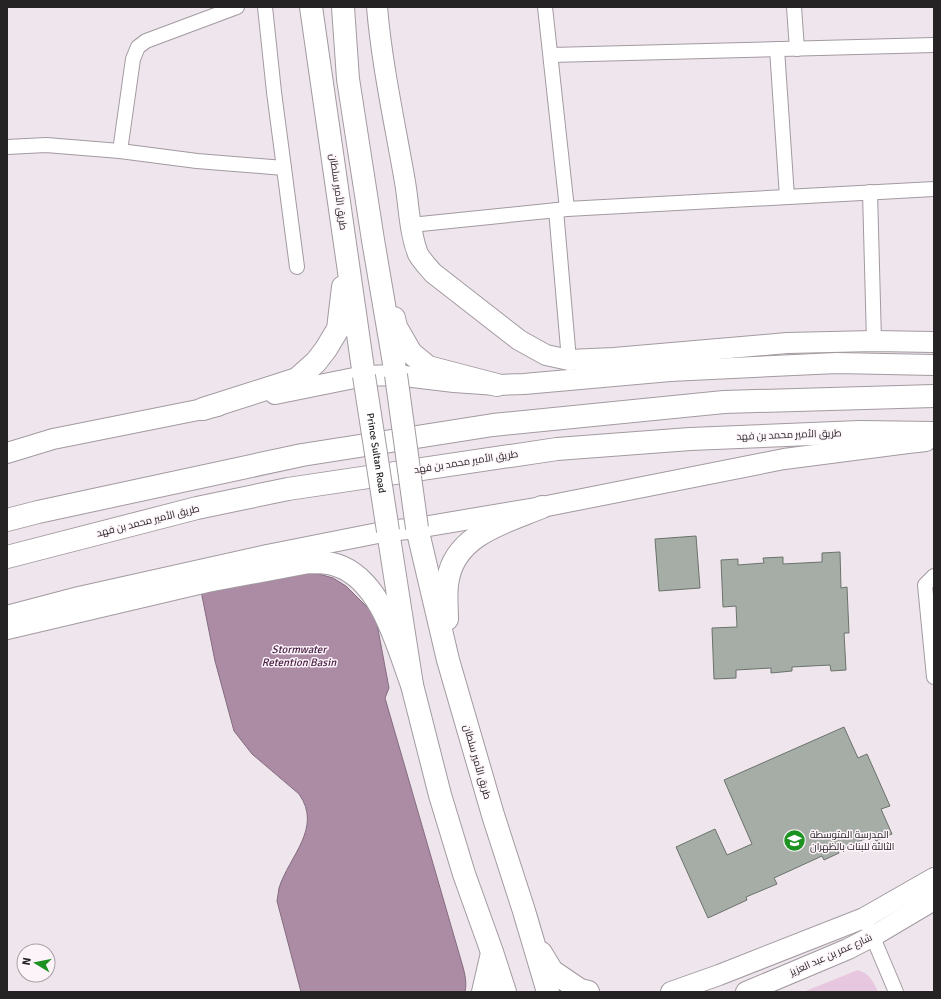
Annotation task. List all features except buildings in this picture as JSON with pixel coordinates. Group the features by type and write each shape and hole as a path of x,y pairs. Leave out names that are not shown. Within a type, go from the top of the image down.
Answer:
{"main road":[{"name":"طريق الأمير سلطان","path":"310,7 364,376"},
{"path":"343,7 348,79 396,375 417,528"},
{"path":"377,7 380,40 408,197 411,225 418,254 425,265 433,273 519,340 546,355 568,360 787,343 874,341 934,342"},
{"path":"203,409 297,379 316,362 326,349 338,329 339,322 343,288 342,222"},
{"path":"373,240 396,327 411,353 428,367 497,385"},
{"path":"7,453 53,439 364,376 396,375 454,382 497,385 670,371 821,364 934,365"},
{"name":"Prince Sultan Road","path":"364,376 388,530"},
{"path":"7,520 302,455 493,425 724,402 934,396"},
{"name":"طريق الأمير محمد بن فهد","path":"7,557 197,508 288,489 557,449 698,438 860,432 934,433"},
{"path":"7,616 94,593 388,530 417,528 542,507 784,459 908,442 934,441"},
{"path":"448,660 447,580 454,561 461,550 477,536 495,526 542,507"},
{"name":"طريق الأمير سلطان","path":"417,528 448,660 493,815 548,992"},
{"path":"388,530 412,685 440,796 464,874 505,992"},
{"path":"7,628 207,582 309,562 323,562 336,565 351,572 365,584 384,610 412,685"},
{"path":"671,992 719,975 864,918 934,878"},
{"name":"شارع عمر بن عبد العزيز","path":"746,992 848,949 872,937 934,900"},
{"path":"530,936 552,971 580,990 588,992"},
{"path":"484,992 492,952"}],"street":[{"path":"120,151 133,59 138,47 146,41 237,7"},
{"path":"265,7 284,168 298,268"},
{"path":"546,7 562,209 568,360"},
{"path":"794,7 797,49"},
{"path":"551,55 934,45"},
{"path":"777,49 787,197"},
{"path":"7,147 46,145 120,151 197,161 284,168"},
{"path":"411,225 562,209 934,189"},
{"path":"870,192 874,341"},
{"path":"7,449 53,439"},
{"path":"934,576 925,585 934,677"},
{"path":"864,918 896,992"}],"shaded area":[{"path":"858,970 871,978 878,992 803,992"}],"water":[{"name":"Stormwater Retention Basin","path":"305,572 333,578 346,586 373,613 377,624 389,688 385,698 463,967 466,982 465,992 301,992 277,901 279,888 302,842 306,830 307,819 305,806 299,794 252,754 234,731 215,661 201,591"}],"place":[{"name":"المدرسة المتوسطة الثالثة للبنات بالظهران","path":"794,841"}]}
